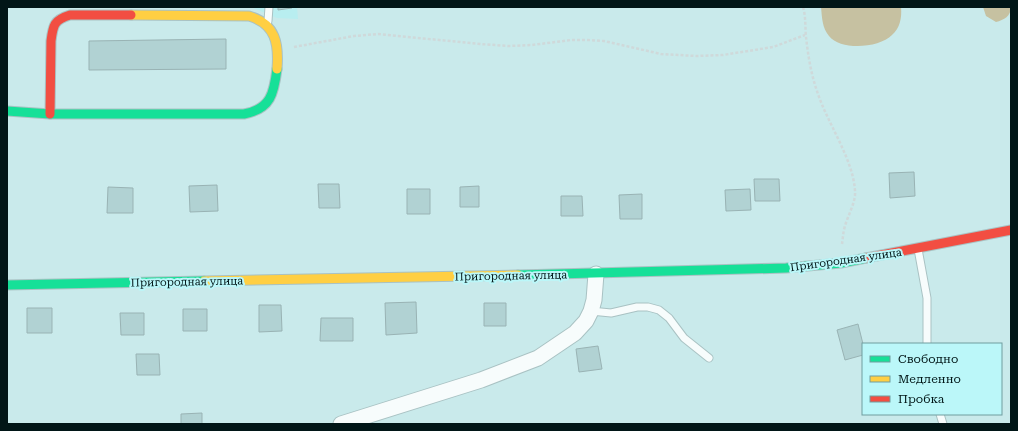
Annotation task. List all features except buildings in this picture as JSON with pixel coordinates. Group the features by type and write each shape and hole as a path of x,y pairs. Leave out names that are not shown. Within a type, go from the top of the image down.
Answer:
{"main road":[{"path":"7,111 50,114 241,114 256,111 266,105 273,92 276,74 277,49 267,25 259,18 249,16 70,15 61,17 54,25 51,37 50,114"},
{"name":"Пригородная улица","path":"7,285 596,274 786,268 841,263 1011,230"}],"street":[{"path":"341,424 481,380 538,358 575,333 586,321 594,300 596,274"}],"lane":[{"path":"267,25 269,7"},
{"path":"918,249 927,298 927,343"},
{"path":"591,311 611,314 637,307 648,307 659,310 669,318 684,338 709,358"}],"path":[{"path":"803,7 806,25 805,35 811,72 817,92 848,164 855,192 844,228 841,263"},
{"path":"277,49 378,34 509,46 571,40 604,41 661,54 696,56 723,55 773,47 805,35"}],"shaded area":[{"path":"251,7 297,7 298,19 277,18"},
{"path":"821,7 901,7 901,19 897,29 886,39 870,45 851,46 835,41 829,36 824,26"},
{"path":"983,7 1011,7 1011,10 1006,17 996,22 986,16"}],"traffic: fast":[{"path":"7,111 50,114 244,114 253,112 260,108 270,99 277,69"},
{"path":"518,275 786,268 841,263 866,258"},
{"path":"7,285 204,281"}],"traffic: slow":[{"path":"131,15 249,16 265,24 274,36 277,51 277,69"},
{"path":"204,281 518,275"}],"traffic: jam":[{"path":"50,114 51,41 57,21 70,15 131,15"},
{"path":"866,258 1011,230"}]}
